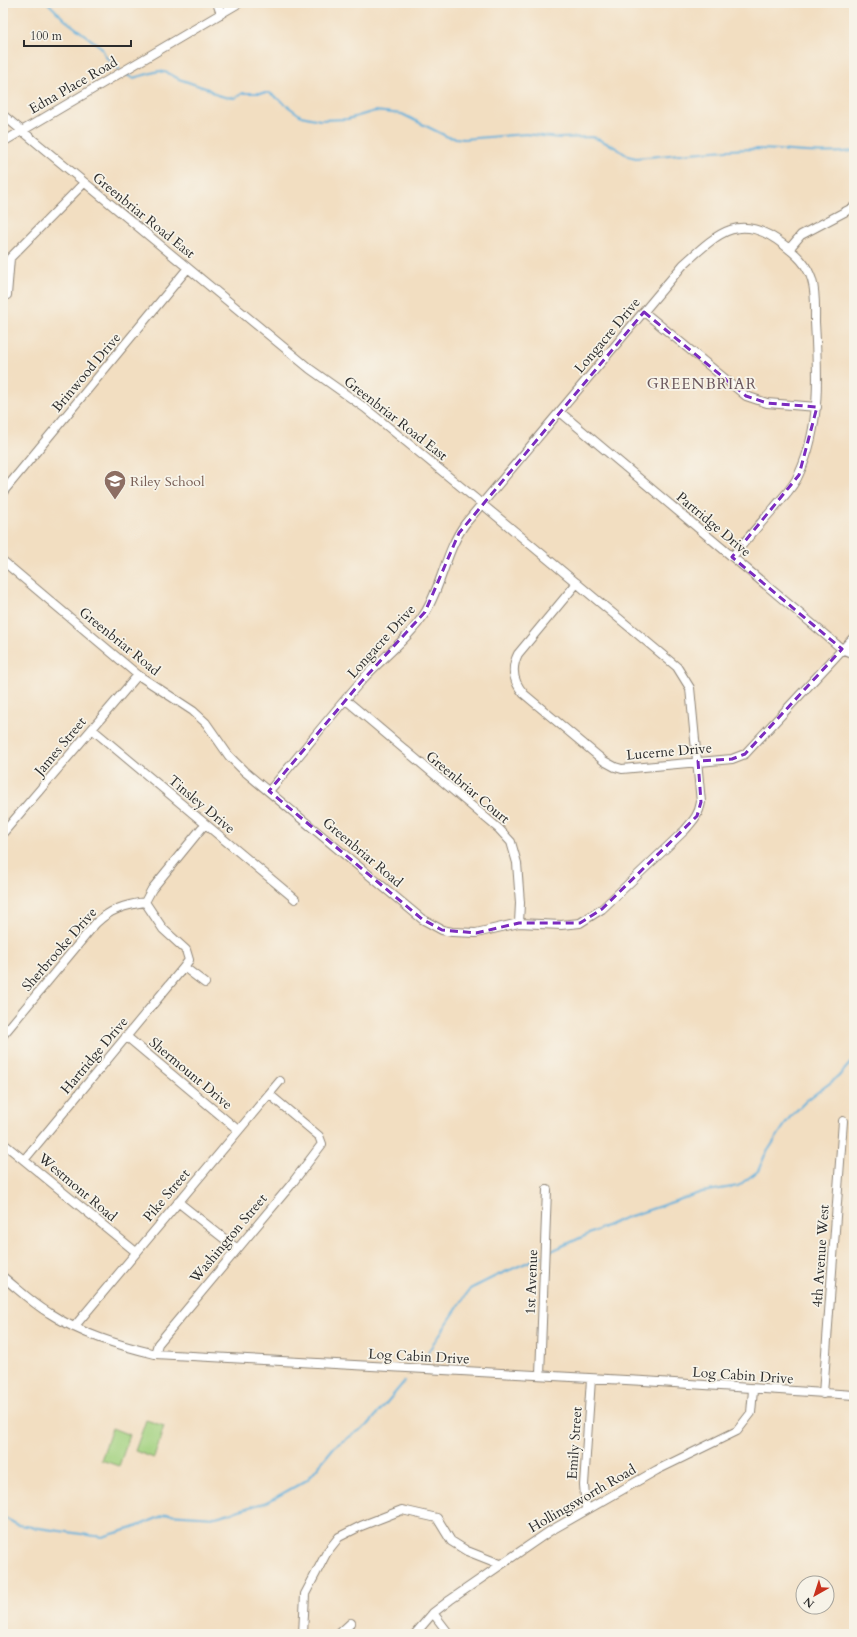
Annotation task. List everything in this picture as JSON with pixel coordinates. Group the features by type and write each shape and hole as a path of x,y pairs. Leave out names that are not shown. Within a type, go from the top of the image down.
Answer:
{"street":[{"path":"217,3 221,14"},
{"name":"Edna Place Road","path":"3,142 21,130 239,3"},
{"name":"Greenbriar Road East","path":"3,115 310,370 365,408 577,583 671,663 685,678 690,688 698,761"},
{"path":"7,295 10,258 84,183"},
{"path":"789,249 801,235 854,207"},
{"name":"Longacre Drive","path":"269,791 375,667 417,624 437,588 459,533 482,504 683,265 700,249 729,230 742,227 758,229 770,234 806,265 812,281 816,330 817,407 807,451 799,475 787,492 732,556"},
{"name":"Brinwood Drive","path":"3,492 188,268"},
{"path":"644,312 746,396 767,403 817,407"},
{"name":"Partridge Drive","path":"560,412 842,649 854,654"},
{"name":"Greenbriar Road","path":"3,561 138,675 193,711 206,724 229,756 422,918 442,930 476,933 519,923 561,925 580,924 602,909 697,816 701,802 698,761"},
{"name":"Lucerne Drive","path":"577,583 518,654 515,661 514,673 519,689 604,761 622,769 732,758 745,754 854,637"},
{"name":"James Street","path":"3,833 138,675"},
{"name":"Greenbriar Court","path":"346,700 499,829 511,842 519,880 519,923"},
{"name":"Tinsley Drive","path":"92,729 295,899"},
{"path":"205,824 152,889 145,902 163,929 186,950 189,960 184,967 205,983"},
{"name":"Sherbrooke Drive","path":"3,1036 96,923 107,913 116,908 145,902"},
{"name":"Hartridge Drive","path":"24,1160 184,967"},
{"name":"Shermount Drive","path":"126,1036 238,1130"},
{"name":"Pike Street","path":"74,1327 280,1081"},
{"name":"Washington Street","path":"155,1354 158,1344 322,1144 322,1140 269,1094"},
{"name":"4th Avenue West","path":"823,1394 843,1121"},
{"name":"Westmont Road","path":"3,1142 136,1252"},
{"name":"1st Avenue","path":"540,1375 547,1190"},
{"path":"178,1202 236,1248"},
{"name":"Log Cabin Drive","path":"3,1277 35,1304 74,1327 112,1343 155,1354 540,1375 753,1390 854,1395"},
{"name":"Emily Street","path":"586,1509 584,1485 591,1379"},
{"name":"Hollingsworth Road","path":"415,1634 433,1613 500,1564 586,1509 657,1470 738,1431 751,1414 753,1390"},
{"path":"303,1634 305,1594 327,1552 339,1537 361,1526 402,1510 437,1518 451,1541 467,1551 500,1564"},
{"path":"433,1613 449,1634"},
{"path":"338,1634 351,1623"}],"highlighted area":[{"path":"644,312 746,396 767,403 817,407 799,475 732,557 842,649 745,754 732,759 698,761 701,802 697,816 602,909 580,923 519,923 476,933 442,930 422,919 269,791 361,682 425,612 459,533"}],"green space":[{"path":"146,1420 164,1426 154,1458 135,1451"},
{"path":"112,1428 130,1435 119,1466 101,1460"}],"waterway":[{"path":"48,3 65,20 101,47 106,57 120,70"},
{"path":"123,73 133,78 159,71 168,73 179,79 208,89 217,95 225,97 235,98 243,93 270,93 301,116 320,120 348,119 375,111 402,114 448,137 463,139 526,134 558,138 593,137 613,146 628,156 636,158 743,149 818,152 854,151"},
{"path":"547,1253 622,1219 702,1192 738,1186 758,1171 765,1155 790,1117 807,1100 838,1077 854,1059"},
{"path":"428,1352 470,1289 542,1256"},
{"path":"3,1517 18,1525 102,1537 133,1528 167,1514 216,1517 267,1502 307,1480 335,1446 368,1425 404,1382"}],"place":[{"name":"Riley School","path":"115,500"}],"district":[{"name":"GREENBRIAR","path":"702,384"}]}
